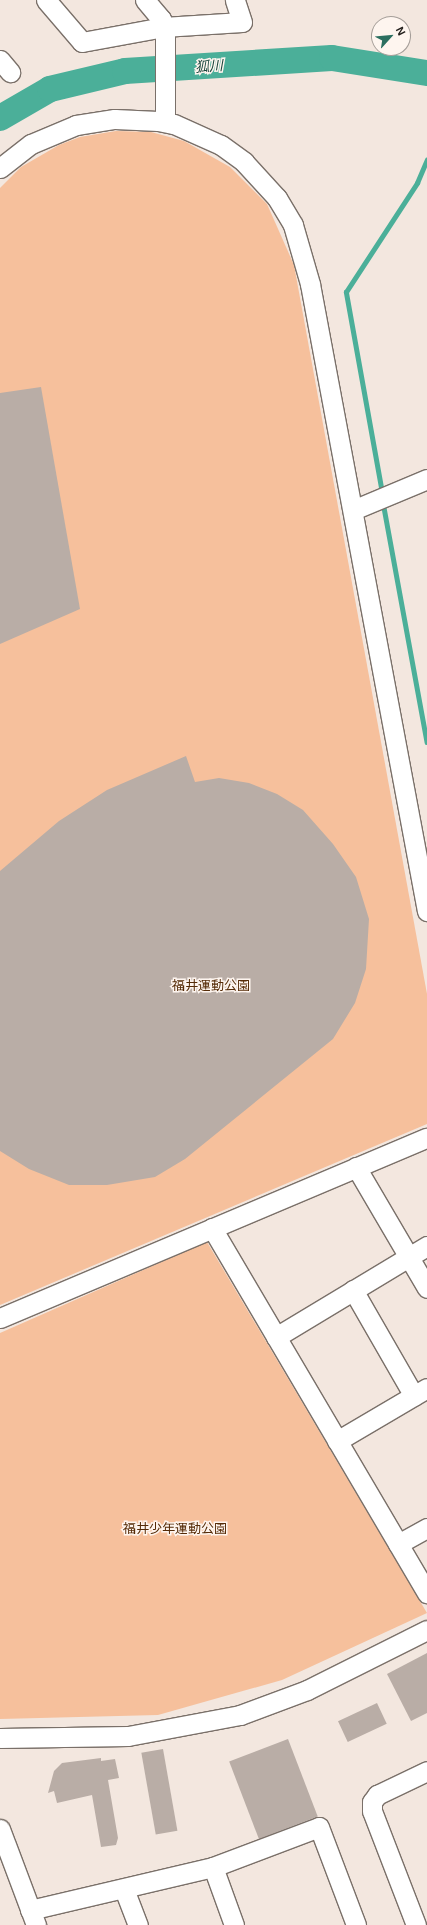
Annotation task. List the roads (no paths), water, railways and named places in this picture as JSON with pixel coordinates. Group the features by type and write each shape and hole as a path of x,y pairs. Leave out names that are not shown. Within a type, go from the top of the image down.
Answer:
{"street":[{"path":"46,0 82,42 164,30 242,22 234,0"},
{"path":"145,0 164,30 165,122"},
{"path":"0,168 31,144 76,125 115,119 165,122 221,145 244,162 277,198 293,225 310,284 427,911"},
{"path":"353,510 427,479"},
{"path":"0,1318 427,1138"},
{"path":"356,1167 427,1288"},
{"path":"212,1228 427,1594"},
{"path":"276,1337 427,1246"},
{"path":"337,1441 421,1392 353,1290"},
{"path":"398,1544 427,1528"},
{"path":"0,1738 128,1736 240,1715 307,1690 427,1630"},
{"path":"416,1925 372,1811 372,1802 377,1795 427,1771"},
{"path":"0,1829 7,1868 33,1917 124,1889 213,1868 319,1827 356,1925"},
{"path":"213,1868 234,1925"},
{"path":"124,1889 138,1925"}],"waterway":[{"name":"狐川","path":"0,118 50,89 125,71 332,58 427,73"},
{"path":"382,493 346,292 417,183 427,160"},
{"path":"383,502 427,742"}],"park label":[{"name":"福井運動公園","path":"211,986"},
{"name":"福井少年運動公園","path":"175,1529"}]}
